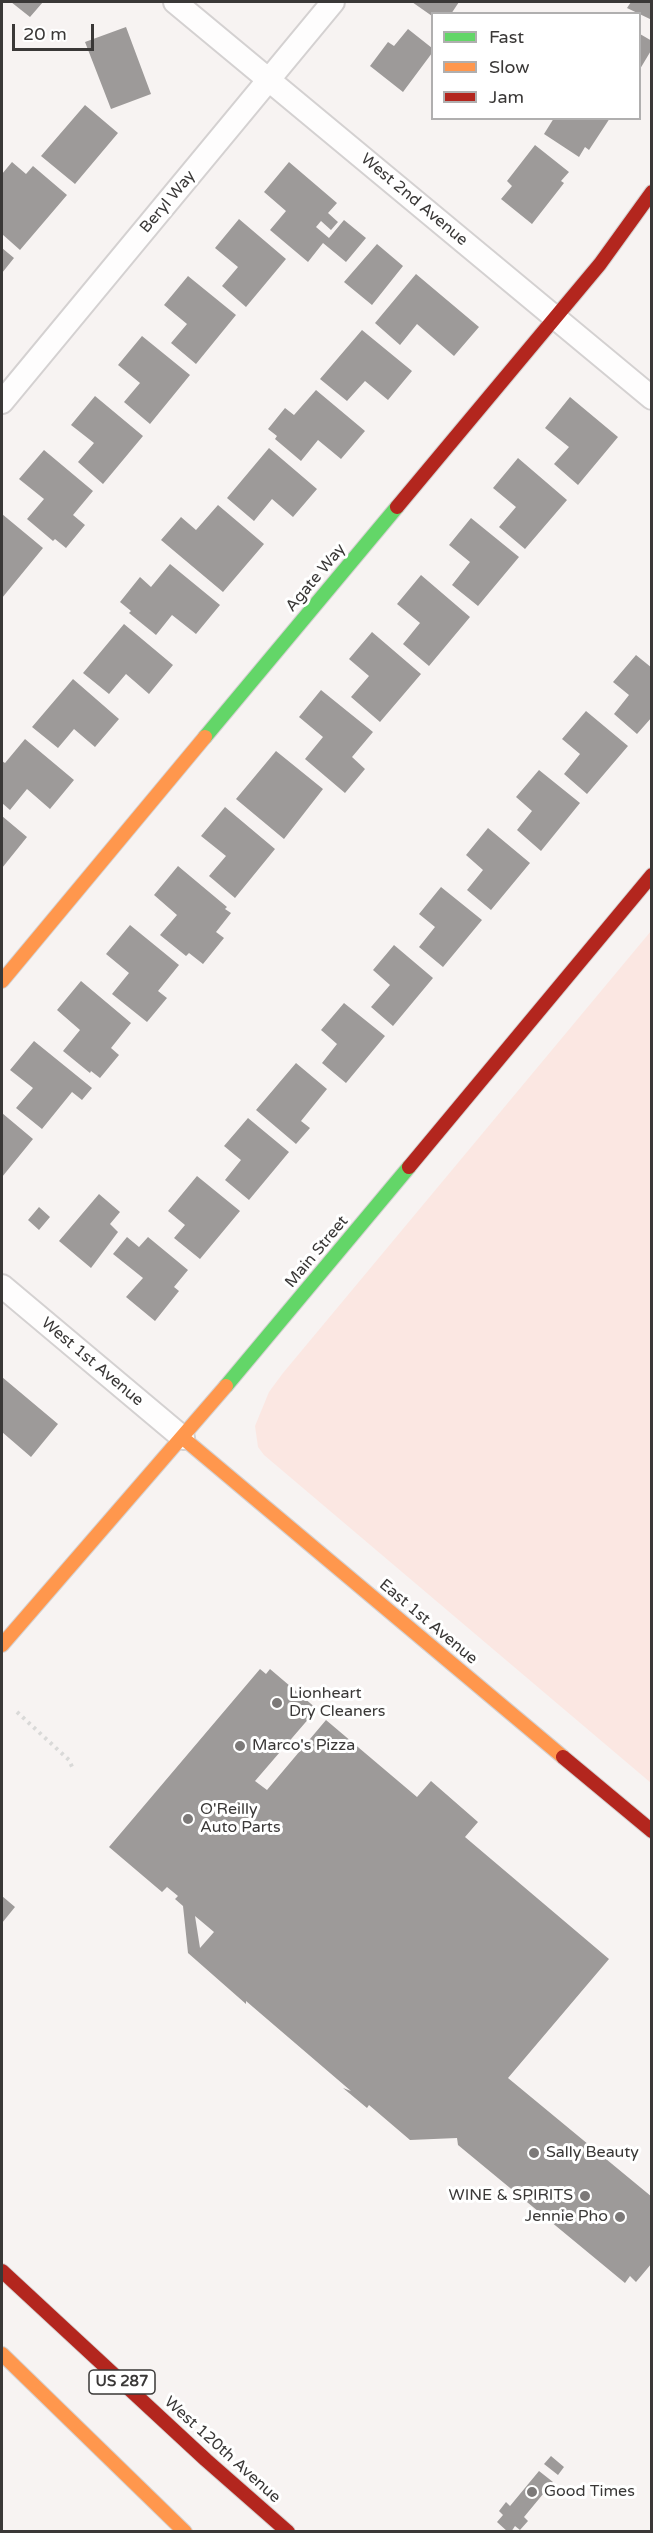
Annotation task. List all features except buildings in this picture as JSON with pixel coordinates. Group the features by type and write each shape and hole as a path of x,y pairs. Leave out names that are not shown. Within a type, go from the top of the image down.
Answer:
{"main road":[{"name":"Agate Way","path":"2,981 600,264 651,192"},
{"name":"Main Street","path":"2,1645 183,1438 651,874"},
{"name":"East 1st Avenue","path":"183,1438 651,1831"},
{"name":"West 120th Avenue","path":"2,2271 206,2460 288,2532"},
{"path":"2,2354 185,2532"}],"street":[{"name":"West 2nd Avenue","path":"176,2 651,398"},
{"name":"Beryl Way","path":"2,402 333,2"},
{"name":"West 1st Avenue","path":"2,1286 183,1438"}],"path":[{"path":"17,1712 69,1760 73,1769"}],"shaded area":[{"path":"651,931 651,1783 264,1455 258,1447 255,1426 269,1392 283,1373"}],"traffic: fast":[{"path":"205,737 397,507"},
{"path":"226,1386 409,1167"}],"traffic: slow":[{"path":"2,981 205,737"},
{"path":"2,1645 226,1386"},
{"path":"183,1438 563,1757"},
{"path":"2,2354 185,2532"}],"traffic: jam":[{"path":"397,507 600,264 652,192"},
{"path":"409,1167 652,875"},
{"path":"563,1757 652,1831"},
{"path":"2,2271 206,2460 288,2532"}],"place":[{"name":"Lionheart Dry Cleaners","path":"277,1703"},
{"name":"Marco's Pizza","path":"240,1746"},
{"name":"O'Reilly Auto Parts","path":"188,1819"},
{"name":"Sally Beauty","path":"534,2153"},
{"name":"WINE & SPIRITS","path":"585,2196"},
{"name":"Jennie Pho","path":"620,2217"},
{"name":"Good Times","path":"532,2492"}]}
